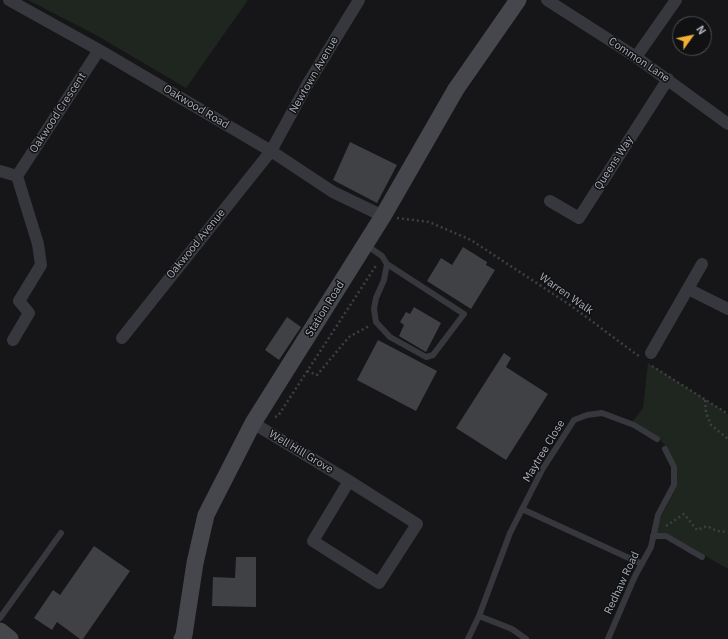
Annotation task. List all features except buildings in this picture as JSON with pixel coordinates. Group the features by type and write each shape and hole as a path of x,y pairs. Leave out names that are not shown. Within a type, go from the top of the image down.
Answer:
{"main road":[{"name":"Station Road","path":"182,639 184,635 195,563 206,515 253,423 383,216 456,89 518,0"},
{"path":"0,631 10,639"}],"street":[{"name":"Oakwood Road","path":"9,0 100,50 271,151 333,192 383,216"},
{"name":"Newtown Avenue","path":"271,151 307,85 359,0"},
{"name":"Common Lane","path":"547,0 636,57 728,124"},
{"path":"636,57 676,0"},
{"name":"Oakwood Crescent","path":"17,176 100,50"},
{"name":"Queens Way","path":"550,201 579,218 668,79"},
{"name":"Oakwood Avenue","path":"122,338 271,151"},
{"path":"0,172 17,176 38,244 41,265 19,301 29,313 13,340"},
{"path":"648,359 702,264"},
{"path":"688,289 728,309"},
{"name":"Well Hill Grove","path":"253,423 349,481 417,524 379,583 313,541 349,481"}],"lane":[{"path":"365,244 382,256 387,264 464,314 433,355 426,358 390,336 376,322 374,309 376,298 384,280 387,264"},
{"name":"Maytree Close","path":"468,639 479,616 508,540 522,509 542,470 574,420 587,415 602,413 634,425 657,439"},
{"path":"665,449 674,467 674,485 658,515 653,528 653,536 666,536 702,557"},
{"path":"522,509 642,564"},
{"path":"0,618 61,533"},
{"name":"Redhaw Road","path":"608,639 635,576 651,547 653,536"},
{"path":"479,616 512,629 526,639"}],"path":[{"name":"Warren Walk","path":"383,216 428,222 471,240 728,414"},
{"path":"253,423 278,416 382,256"},
{"path":"308,371 317,375 349,337 376,322"},
{"path":"704,399 706,412 711,425 728,439"},
{"path":"653,528 660,530 684,514 697,530 707,526 717,531 728,532"}],"shaded area":[{"path":"28,0 248,0 186,88 96,35"},
{"path":"648,363 728,414 728,569 702,554 655,533 661,517 677,486 667,448 658,437 633,421 643,408"}]}
